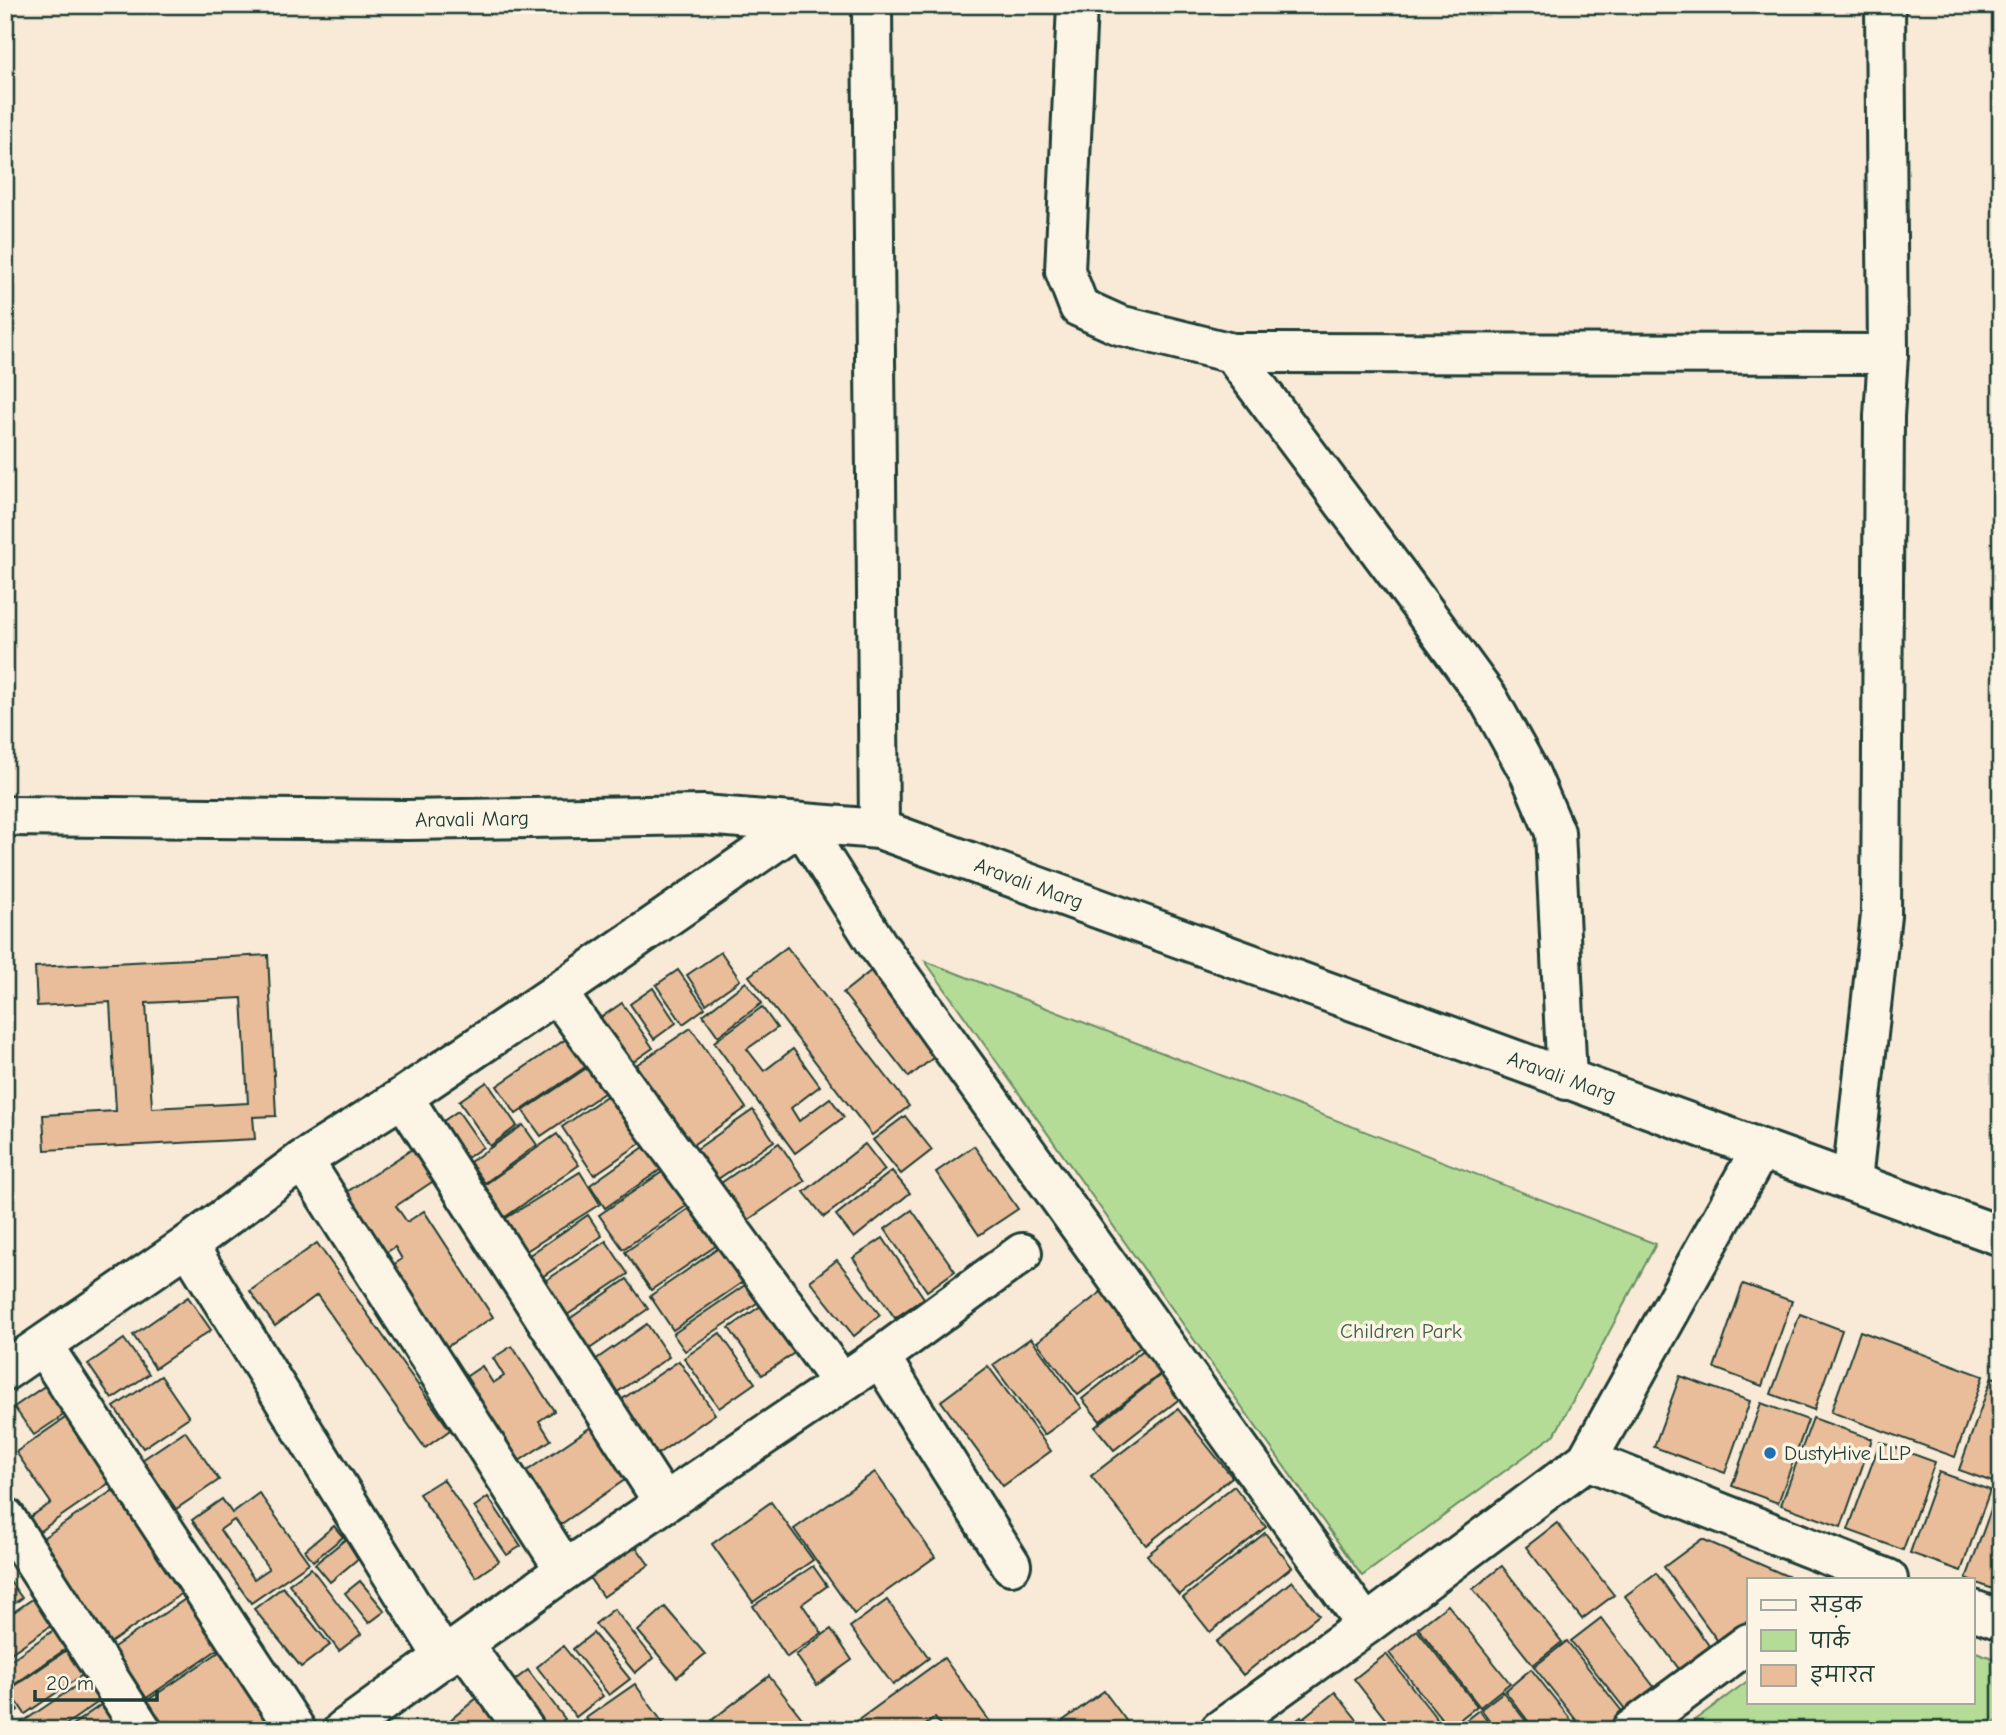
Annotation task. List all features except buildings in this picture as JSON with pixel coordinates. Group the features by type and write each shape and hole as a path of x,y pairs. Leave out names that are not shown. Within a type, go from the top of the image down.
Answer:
{"street":[{"path":"872,5 879,829"},
{"path":"1077,5 1065,271 1079,307 1119,325 1232,353 1888,354"},
{"path":"1852,1181 1881,915 1884,416 1888,354 1885,5"},
{"path":"1232,353 1489,700 1530,774 1555,832 1567,1080"},
{"name":"Aravali Marg","path":"5,816 407,820 703,815 879,829 2001,1236"},
{"path":"5,1371 188,1245 303,1160 558,993 802,824 877,944 1366,1625"},
{"path":"558,993 841,1382"},
{"path":"402,1097 664,1503"},
{"path":"1220,1730 1587,1460 1760,1150"},
{"path":"303,1160 565,1570"},
{"path":"188,1245 453,1651 525,1730"},
{"path":"343,1730 565,1570 880,1357 1022,1253"},
{"path":"43,1346 296,1730"},
{"path":"880,1357 1010,1565"},
{"path":"1587,1460 1859,1575"},
{"path":"5,1517 142,1730"},
{"path":"1974,1610 2001,1620"},
{"path":"1631,1730 1747,1644"}],"green space":[{"name":"Children Park","path":"925,961 1656,1244 1555,1434 1362,1576"},
{"path":"1974,1651 2001,1661 2001,1718 1984,1730 1681,1730 1747,1681 1747,1704 1974,1704"}],"place":[{"name":"DustyHive LLP","path":"1770,1453"}]}
